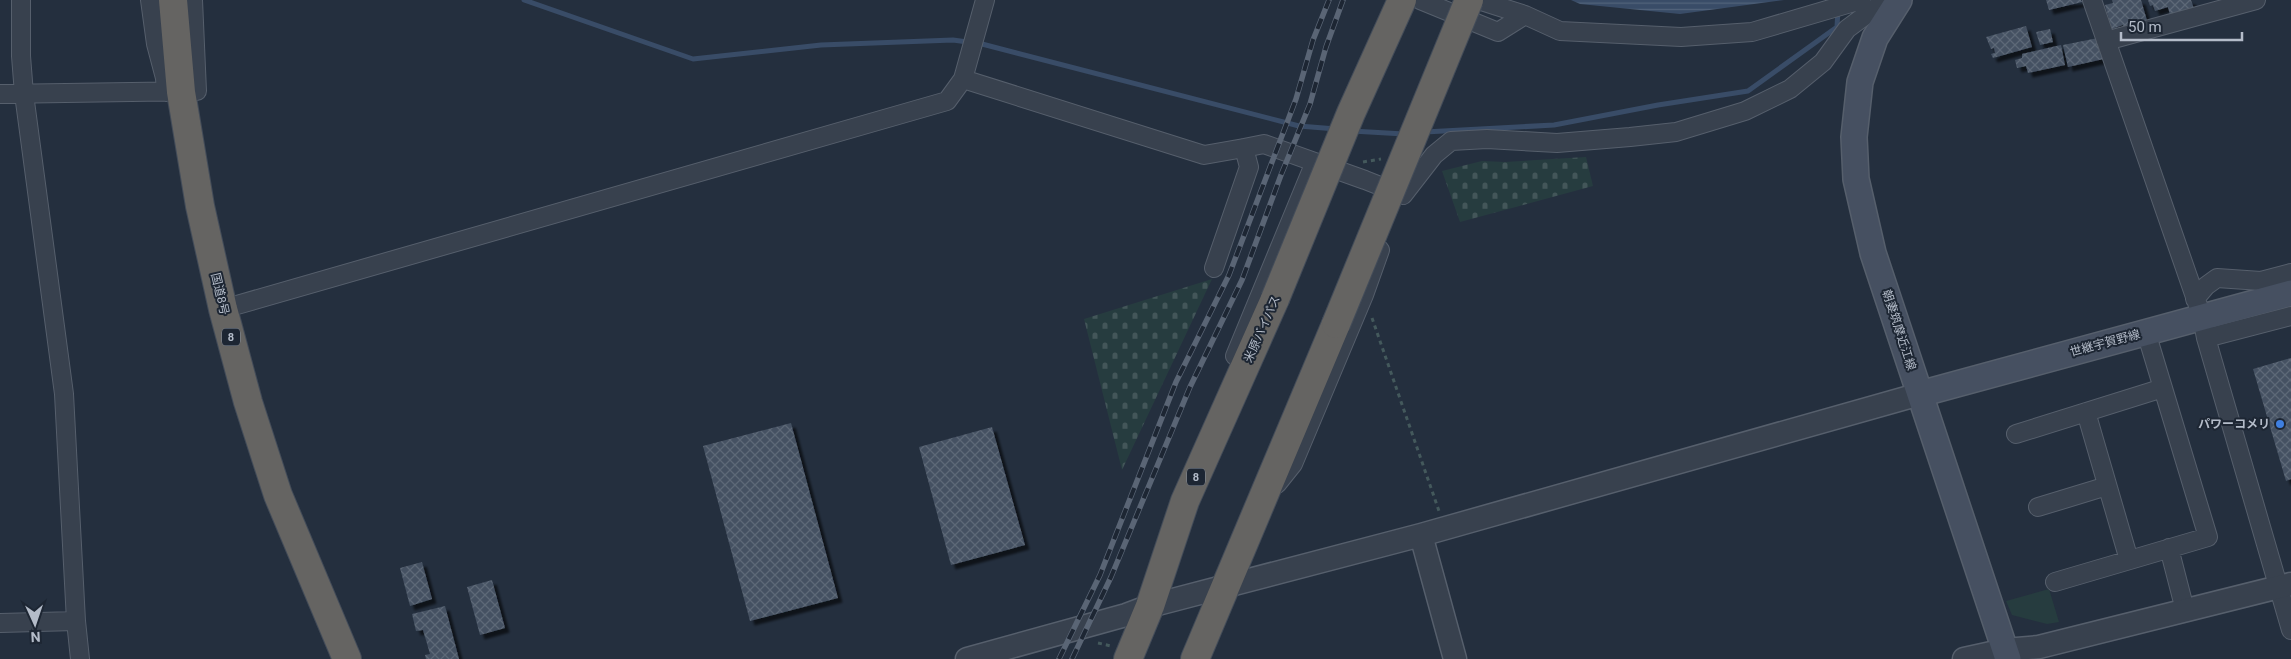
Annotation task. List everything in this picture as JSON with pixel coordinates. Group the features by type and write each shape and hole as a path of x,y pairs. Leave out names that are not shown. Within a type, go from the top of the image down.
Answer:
{"highway":[{"name":"国道8号","path":"172,0 173,92 248,402 278,495 347,659"},
{"name":"米原バイパス","path":"1128,659 1150,606 1185,502 1275,300 1351,112 1402,0"},
{"path":"1195,659 1336,324 1469,0"}],"main road":[{"name":"朝妻筑摩近江線","path":"1899,0 1875,38 1860,82 1854,137 1856,179 1874,253 2006,655"},
{"name":"世継宇賀野線","path":"1920,394 2291,293"}],"street":[{"path":"21,0 21,56 24,94 64,394 76,621 80,659"},
{"path":"150,0 156,44 165,78 173,92"},
{"path":"0,94 197,91 193,0"},
{"path":"224,309 947,101 963,79 986,0"},
{"path":"1420,0 1498,32 1525,15"},
{"path":"1478,0 1525,15 1560,31 1682,37 1752,32 1861,0"},
{"path":"1259,505 1293,464 1364,295 1403,196 1434,155 1451,141 1488,139 1557,142 1649,135 1676,132 1745,111 1790,89 1823,62 1847,29 1886,0"},
{"path":"2092,0 2201,318 2285,585 2291,630"},
{"path":"2106,41 2256,0"},
{"path":"963,79 1204,154 1264,144 1403,196"},
{"path":"1214,268 1249,167 1244,148"},
{"path":"1185,502 1199,445 1315,162"},
{"path":"2201,318 2206,286 2217,278 2261,281 2291,273"},
{"path":"2201,318 2291,316"},
{"path":"2056,582 2208,537 2146,332"},
{"path":"2016,434 2163,388"},
{"path":"967,659 1126,615 1150,606 1420,535 1920,394"},
{"path":"2086,412 2129,560"},
{"path":"2038,507 2107,486"},
{"path":"1420,535 1455,659"},
{"path":"2169,548 2185,610"},
{"path":"1964,659 2006,655 2039,648 2285,585"},
{"path":"0,623 76,621"}],"path":[{"path":"1364,295 1445,528"}],"green space":[{"path":"1586,157 1593,186 1460,222 1442,171 1482,161 1505,162"},
{"path":"1212,279 1122,470 1084,319"},
{"path":"2049,589 2059,622 2047,624 2012,615 2006,601"}],"water":[{"path":"1571,0 1784,0 1680,14 1580,4"}],"building":[{"path":"2046,0 2081,0 2082,2 2049,10"},
{"path":"2112,0 2141,0 2148,24 2124,31 2123,25 2112,29 2105,5 2113,3"},
{"path":"2148,0 2191,0 2195,12 2171,19 2168,7 2155,11 2153,5 2150,6"},
{"path":"2026,26 2032,47 1993,58 1991,54 1995,53 1994,48 1991,49 1986,37"},
{"path":"2050,29 2053,42 2040,45 2036,32"},
{"path":"2103,37 2108,58 2068,67 2063,45"},
{"path":"2061,45 2065,65 2028,73 2026,66 2017,68 2015,60 2022,58 2022,54"},
{"name":"パワーコメリ","path":"2291,358 2291,479 2286,481 2253,369"},
{"path":"791,423 838,598 750,621 703,446"},
{"path":"992,427 1025,545 951,565 919,447"},
{"path":"422,562 432,599 410,606 400,568"},
{"path":"492,580 505,628 480,635 467,587"},
{"path":"445,606 459,659 426,659 425,655 430,654 423,630 416,631 412,614"}],"waterway":[{"path":"524,0 693,59 821,45 953,40 982,44 1299,126 1336,129"},
{"path":"1425,132 1554,125 1658,105 1748,91 1837,27 1838,9"},
{"path":"1352,131 1404,134"}],"railway":[{"path":"1059,659 1100,575 1176,382 1229,275 1296,99 1313,40 1329,0"},
{"path":"1072,659 1111,577 1190,387 1242,280 1310,104 1326,47 1343,0"}],"place":[{"name":"パワーコメリ","path":"2280,424"}]}
